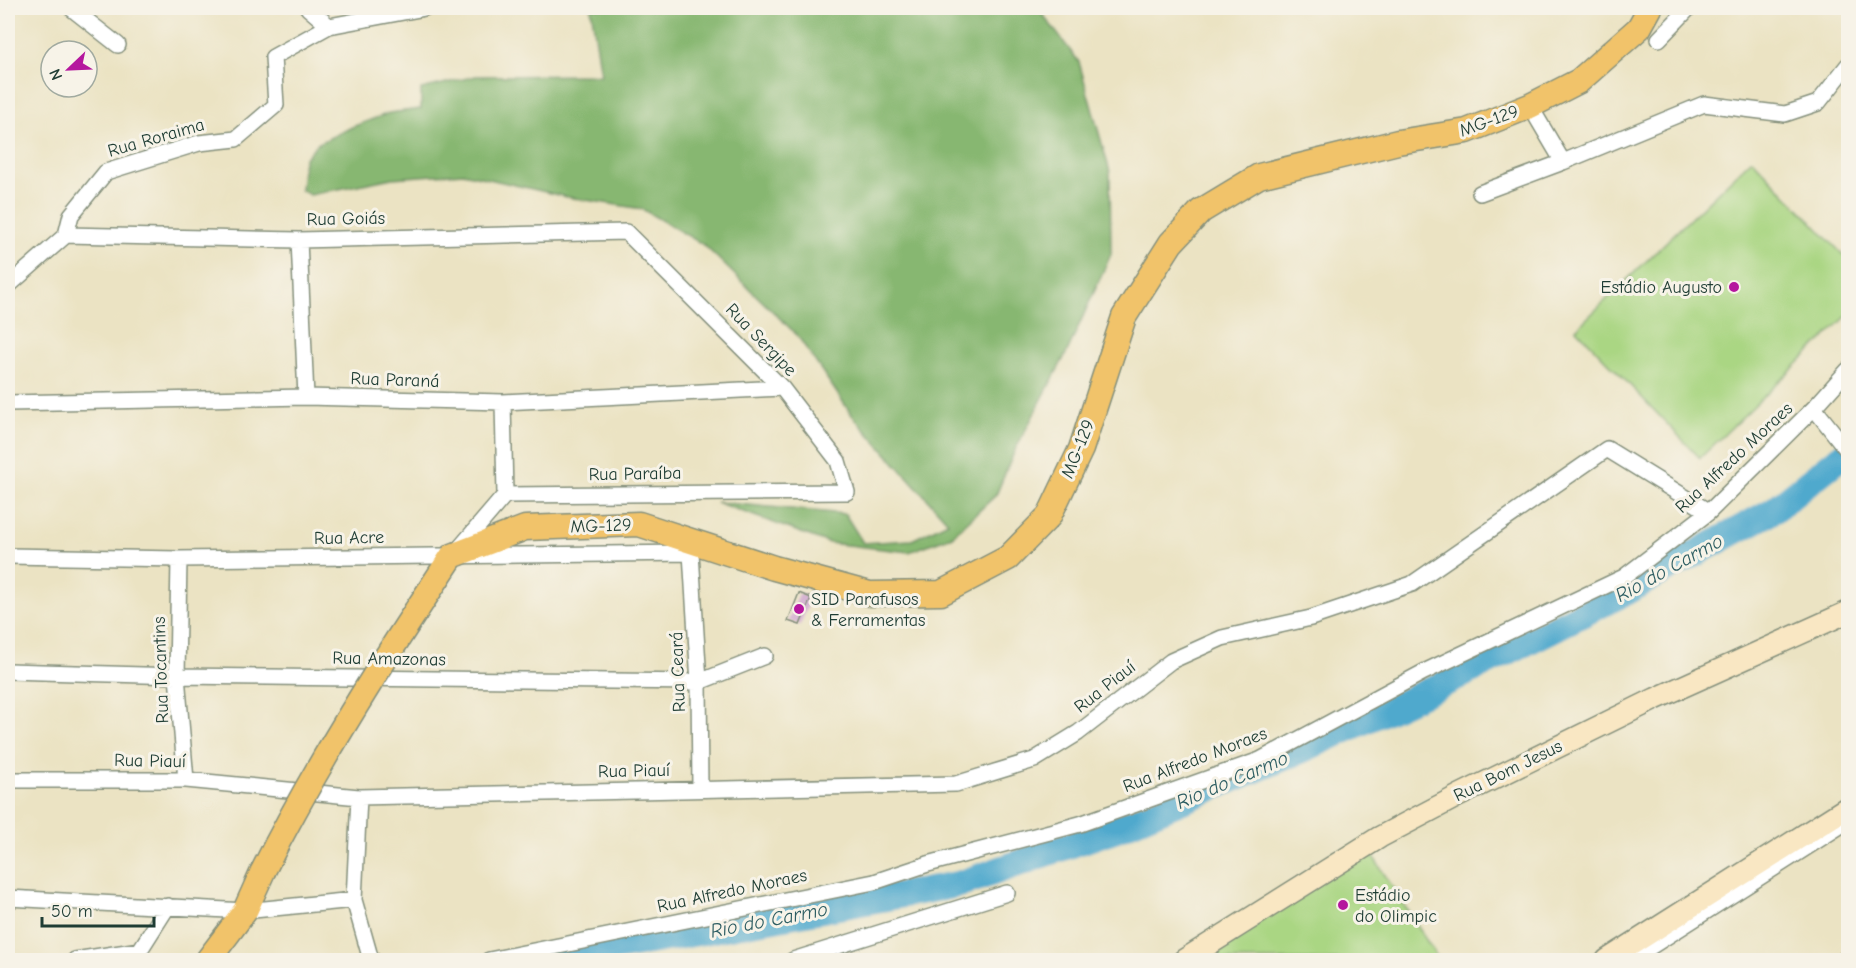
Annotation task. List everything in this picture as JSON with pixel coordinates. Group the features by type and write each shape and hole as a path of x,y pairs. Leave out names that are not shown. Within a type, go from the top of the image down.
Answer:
{"main road":[{"name":"MG-129","path":"452,556 525,528 639,524 774,568 870,594 941,593 1008,558 1049,516 1081,449 1124,316 1172,243 1202,211 1259,176 1398,142 1467,132 1530,106 1579,81 1649,25"},
{"path":"208,960 245,911 295,807 384,660 452,556"}],"street":[{"path":"71,8 118,45"},
{"path":"308,8 329,26 366,14 425,8"},
{"path":"1649,25 1658,8"},
{"path":"1649,25 1689,8"},
{"name":"Rua Roraima","path":"66,235 71,214 106,172 199,143 236,139 276,105 273,57 329,26"},
{"path":"1480,193 1563,162 1704,104 1785,114 1818,103 1848,65"},
{"path":"1530,106 1563,162"},
{"name":"Rua Goiás","path":"66,235 299,240 626,231"},
{"name":"Rua Sergipe","path":"626,231 782,388 838,461 847,492"},
{"path":"8,286 66,235"},
{"path":"299,240 306,397"},
{"name":"Rua Alfredo Moraes","path":"489,960 874,882 927,864 1080,824 1260,760 1424,672 1624,577 1709,512 1814,408 1848,370"},
{"name":"Rua Paraná","path":"8,403 306,397 503,402 782,388"},
{"path":"452,556 505,495 503,402"},
{"path":"1814,408 1848,451"},
{"name":"Rua Piauí","path":"8,780 186,780 359,797 956,784 1034,759 1078,733 1171,661 1222,638 1311,618 1412,584 1607,449 1709,512"},
{"name":"Rua Paraíba","path":"505,495 847,492"},
{"name":"Rua Acre","path":"8,556 178,559 691,553"},
{"name":"Rua Ceará","path":"691,553 699,682 700,789"},
{"name":"Rua Tocantins","path":"178,559 177,676 186,780"},
{"name":"Rua Bom Jesus","path":"1184,960 1380,837 1458,796 1655,699 1848,612"},
{"name":"Rua Amazonas","path":"8,670 177,676 699,682 765,656"},
{"path":"359,797 354,900 371,960"},
{"path":"1607,960 1848,807"},
{"path":"1630,960 1848,821"},
{"path":"793,960 1007,893"},
{"path":"8,898 245,911 354,900"},
{"path":"75,960 140,950 168,906"},
{"path":"1844,960 1848,956"}],"green space":[{"path":"591,8 1038,8 1079,62 1110,172 1111,254 1067,352 1015,450 996,495 952,536 909,552 829,543 716,502 845,514 863,543 912,540 948,522 852,415 797,335 704,245 642,209 567,197 463,173 392,178 310,195 301,190 304,159 317,144 389,113 421,109 421,89 476,76 601,75"},
{"name":"Estádio Augusto","path":"1752,159 1848,260 1848,315 1700,458 1576,329"},
{"name":"Estádio do Olimpic","path":"1369,850 1439,960 1193,960"}],"building":[{"name":"SID Parafusos & Ferramentas","path":"799,593 811,598 800,625 788,621"}],"waterway":[{"name":"Rio do Carmo","path":"558,960 960,884 1115,829 1304,749 1452,680 1622,594 1774,510 1848,451"}],"place":[{"name":"Estádio Augusto","path":"1734,287"},
{"name":"SID Parafusos & Ferramentas","path":"799,609"},
{"name":"Estádio do Olimpic","path":"1343,905"}]}
